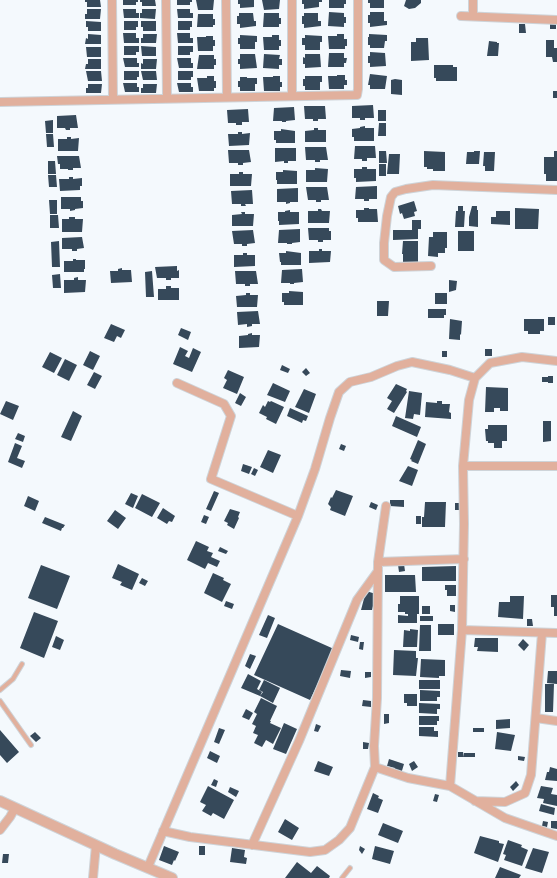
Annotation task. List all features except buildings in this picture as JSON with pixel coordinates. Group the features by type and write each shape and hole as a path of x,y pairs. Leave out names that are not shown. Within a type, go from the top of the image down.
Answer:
{"street":[{"path":"112,0 113,99"},
{"path":"166,0 167,98"},
{"path":"226,0 227,97"},
{"path":"292,0 292,96"},
{"path":"0,102 357,94 358,0"},
{"path":"473,0 473,16"},
{"path":"461,16 557,20"},
{"path":"431,266 394,267 384,260 386,216 391,197 395,192 433,184 557,190"},
{"path":"450,786 462,630 464,559 463,466 469,400 475,378 490,363 522,357 557,361"},
{"path":"148,867 298,516 315,469 339,392 350,382 371,377 397,366 412,362 450,370 475,378"},
{"path":"177,383 224,404 231,416 211,479 298,516"},
{"path":"463,466 557,466"},
{"path":"163,831 190,837 310,852 325,850 339,840 350,828 376,767 374,746 377,709 378,562 386,506"},
{"path":"378,562 464,559"},
{"path":"252,844 299,741 357,600 378,571"},
{"path":"462,630 557,633"},
{"path":"475,801 505,802 525,793 531,775 542,632"},
{"path":"536,718 557,721"},
{"path":"376,767 408,778 450,786 505,818 557,836"},
{"path":"0,801 172,878"},
{"path":"0,830 10,818 15,808"},
{"path":"93,878 96,845"}],"lane":[{"path":"0,690 13,679 22,664"},
{"path":"0,702 31,745"},
{"path":"342,878 350,868"}]}
